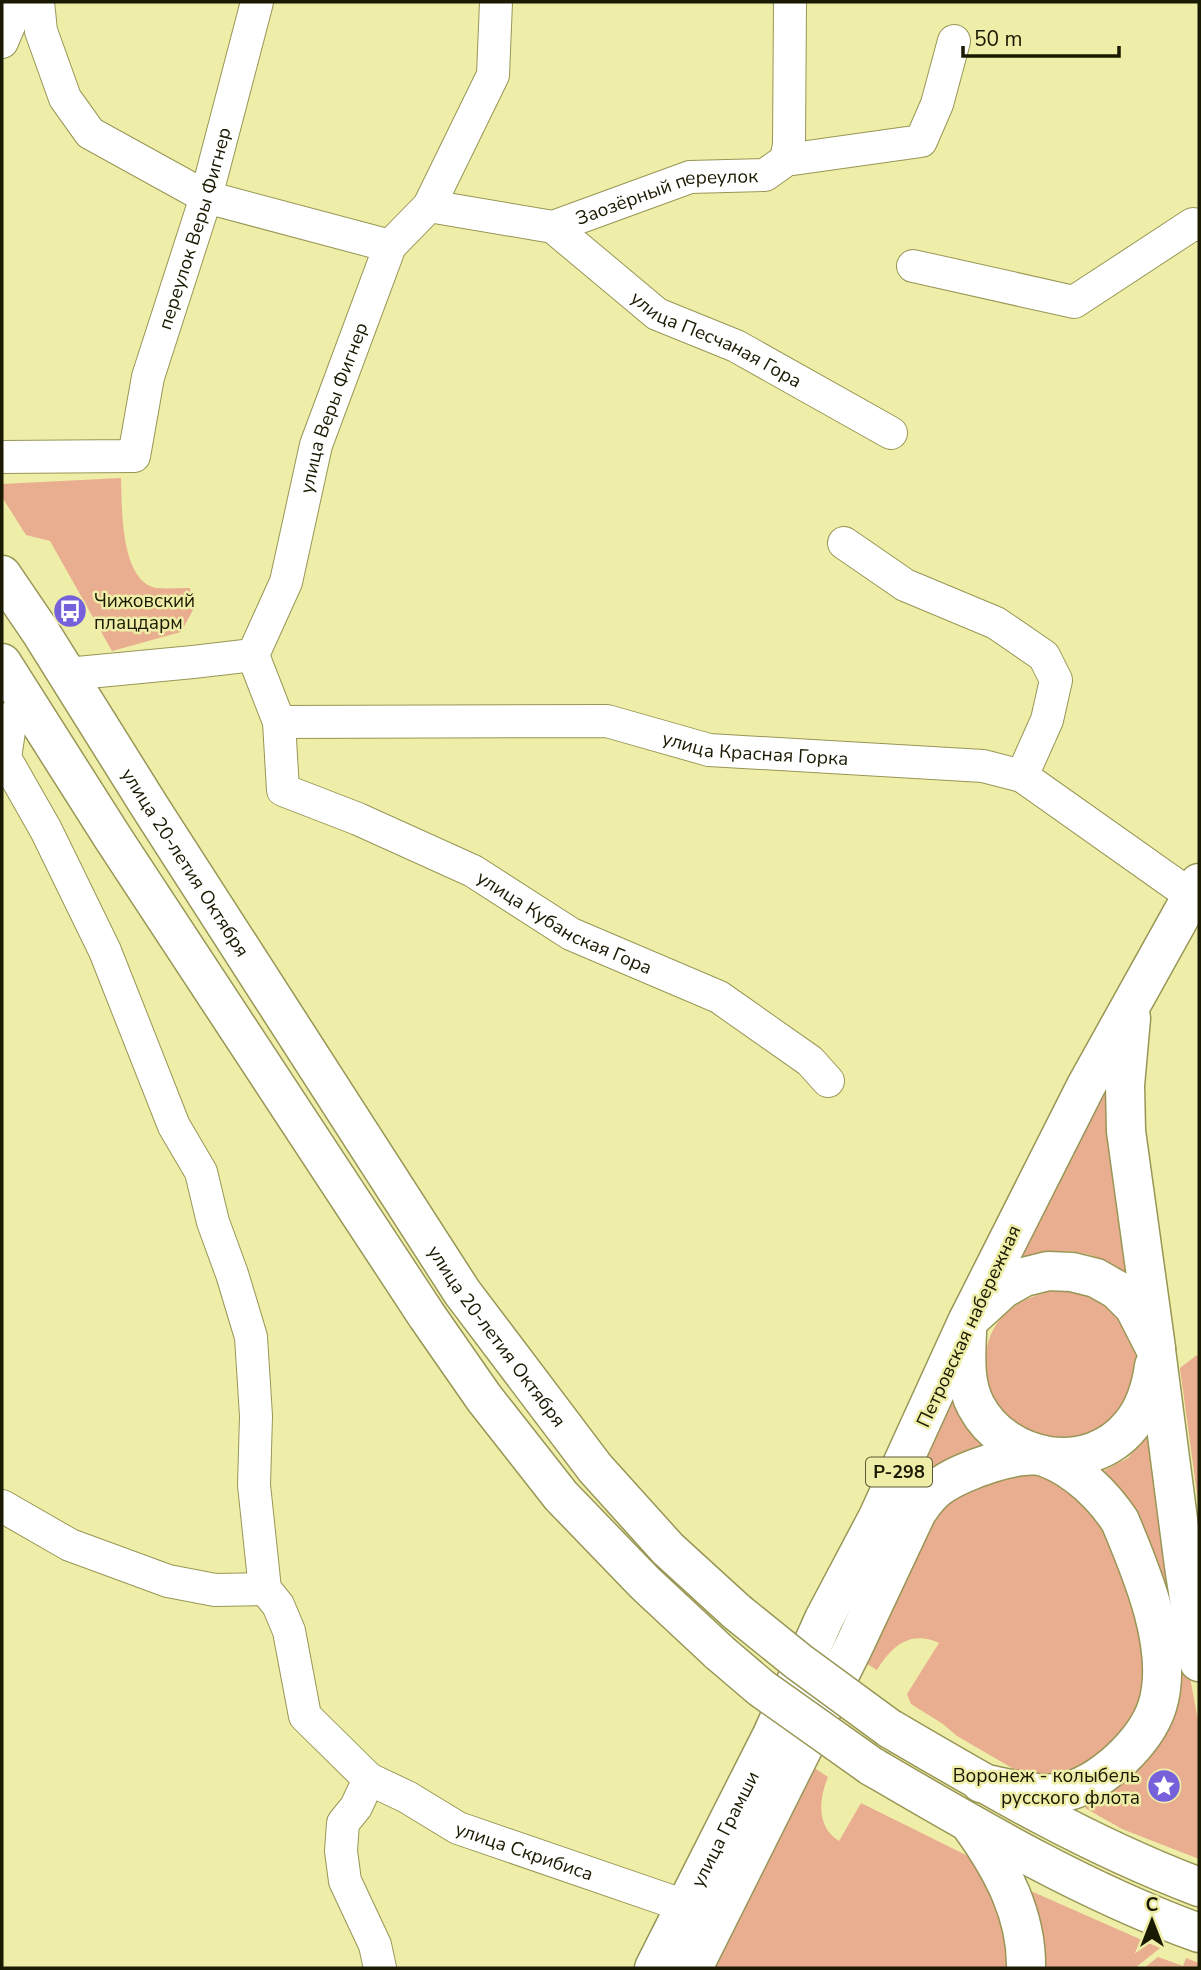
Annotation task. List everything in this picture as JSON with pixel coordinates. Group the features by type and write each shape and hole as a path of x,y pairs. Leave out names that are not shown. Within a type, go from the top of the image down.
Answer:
{"main road":[{"name":"улица 20-летия Октября","path":"2,575 462,1292 595,1468 668,1549 737,1612 799,1662 889,1728 1076,1835 1199,1887"},
{"path":"2,663 120,849 427,1316 484,1398 561,1496 645,1583 720,1653 761,1688 872,1766 1069,1878 1199,1933"},
{"name":"Петровская набережная","path":"794,1688 824,1619 895,1480 967,1322 1086,1086 1196,890"},
{"name":"Петровская набережная","path":"1132,1006 1125,1085 1126,1131 1156,1350"},
{"name":"Р-298","path":"967,1322 1003,1289 1024,1277 1048,1271 1072,1272 1096,1278 1117,1290 1134,1307 1156,1350 1199,1662"},
{"path":"967,1322 967,1379 975,1404 989,1426 1009,1444 1045,1457 1085,1482 1120,1521 1157,1625 1161,1687 1157,1708 1146,1730 1131,1750 1086,1786 1063,1794 1040,1795 981,1783"},
{"path":"693,1968 854,1646 917,1511 928,1496 954,1478 978,1467 1020,1457 1084,1455 1109,1444 1130,1427 1145,1404 1153,1378 1156,1350"},
{"name":"улица Грамши","path":"654,1968 794,1688"},
{"path":"969,1823 1007,1881 1024,1933 1026,1968"}],"street":[{"path":"2,42 19,2"},
{"path":"38,2 41,31 65,98 90,134 206,197 390,246"},
{"name":"переулок Веры Фигнер","path":"2,457 134,456 148,377 206,197 257,2"},
{"name":"улица Веры Фигнер","path":"253,654 286,582 316,445 390,246 429,206 493,75 496,2"},
{"path":"786,160 789,145 790,2"},
{"name":"Заозёрный переулок","path":"429,206 553,227 690,177 765,175 786,160 921,141 937,104 954,41"},
{"path":"913,266 1074,302 1193,224 1199,225"},
{"name":"улица Песчаная Гора","path":"553,227 657,314 736,346 891,433"},
{"path":"844,543 905,585 996,623 1044,656 1056,680 1047,720 1022,776"},
{"path":"67,674 253,654 279,722"},
{"path":"29,705 11,718 5,758 46,830 105,951 174,1126 201,1172 213,1222 251,1338 256,1416 254,1485 265,1589 278,1605 289,1631 305,1716 369,1779 356,1807 343,1823 341,1851 345,1881 374,1945 380,1968"},
{"name":"улица Красная Горка","path":"279,722 607,721 709,750 983,766 1022,776 1196,890"},
{"name":"улица Кубанская Гора","path":"279,722 283,790 358,818 473,871 571,934 719,997 810,1061 828,1081"},
{"path":"2,1506 70,1545 168,1581 215,1590 265,1589"},
{"name":"улица Скрибиса","path":"369,1779 407,1797 458,1828 685,1906"}],"shaded area":[{"path":"121,478 125,541 135,572 144,582 156,588 190,588 193,610 181,632 112,651 50,541 26,535 2,497 2,484"},
{"path":"1107,1089 1130,1275 1103,1260 1076,1252 1048,1252 1018,1261"},
{"path":"1058,1290 1089,1295 1113,1310 1135,1344 1138,1357 1128,1407 1081,1442 1018,1432 986,1390 986,1353 995,1326 1015,1306"},
{"path":"1197,1355 1199,1357 1199,1509 1180,1368"},
{"path":"958,1374 1001,1450 952,1466 678,1968"},
{"path":"1152,1428 1173,1585 1199,1726 1199,1859 1122,1829 1085,1808 1164,1720 1096,1475 1128,1458"},
{"path":"1035,1471 1105,1514 1149,1649 1139,1715 1094,1766 1036,1782 957,1736 911,1704 907,1694 939,1643 919,1638 903,1643 889,1654 877,1670 859,1659 916,1532 961,1484"},
{"path":"807,1763 828,1777 821,1803 823,1820 826,1828 839,1841 861,1803 978,1861 991,1881 1015,1968 704,1968"},
{"path":"1024,1888 1160,1948 1135,1968 1040,1968"},
{"path":"1158,1957 1183,1966 1186,1958 1199,1963 1199,1968 1144,1968"}],"place":[{"name":"Чижовский плацдарм","path":"70,611"},
{"name":"Воронеж - колыбель русского флота","path":"1164,1786"}]}
